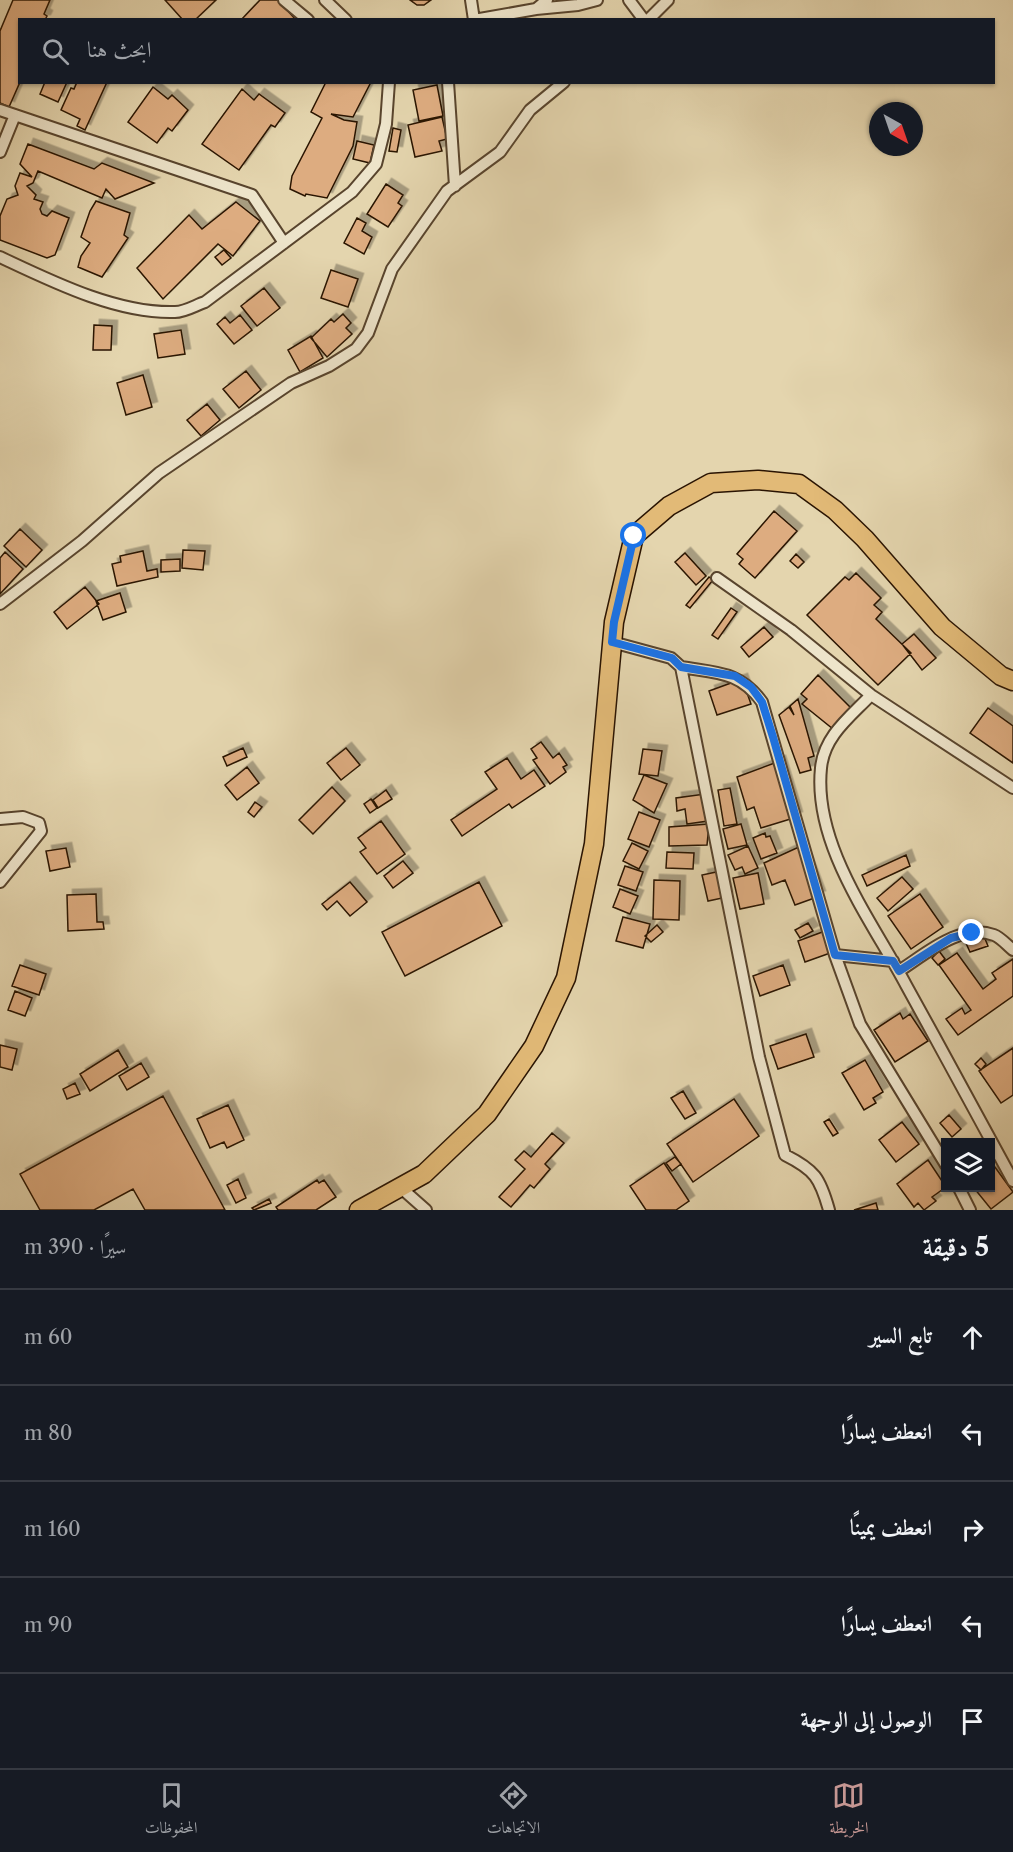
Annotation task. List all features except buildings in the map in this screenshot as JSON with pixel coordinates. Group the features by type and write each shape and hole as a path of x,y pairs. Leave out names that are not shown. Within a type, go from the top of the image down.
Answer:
{"main road":[{"path":"359,1210 382,1204 400,1187 424,1174 488,1114 534,1046 566,978 594,844 614,622 634,536 669,506 711,483 759,480 799,484 835,510 865,539 942,627 1001,676 1013,681"}],"street":[{"path":"284,0 306,18"},
{"path":"325,0 344,18"},
{"path":"471,0 474,18"},
{"path":"536,9 547,0"},
{"path":"485,18 536,9 578,5 597,0"},
{"path":"629,0 644,18"},
{"path":"648,18 668,0"},
{"path":"0,257 55,283 132,308 177,313 206,302 352,192 376,164 386,124 389,84"},
{"path":"448,84 455,186"},
{"path":"0,604 82,541 159,473 291,383 329,366 356,350 368,333 392,269 447,191 500,152 530,110 562,84"},
{"path":"0,110 252,195 284,243"},
{"path":"0,152 15,115"},
{"path":"717,578 791,630 871,695 1013,788"},
{"path":"612,642 672,658 681,667 759,1057 785,1155 808,1167 819,1180 829,1210"},
{"path":"681,667 735,676 751,687 762,702 835,955 860,1024 941,1158"},
{"path":"871,695 827,742 821,769 823,803 832,843 850,890 899,971 1013,1181"},
{"path":"0,819 22,817 39,823 41,831 0,882"},
{"path":"899,971 951,938 972,933 994,935 1013,950"},
{"path":"835,955 893,961"},
{"path":"400,1187 426,1210"},
{"path":"961,1192 970,1210"}],"route":[{"path":"634,536 614,622 612,642 672,658 681,667 735,676 751,687 762,702 835,955 893,961 899,971 951,938 972,933"}]}
